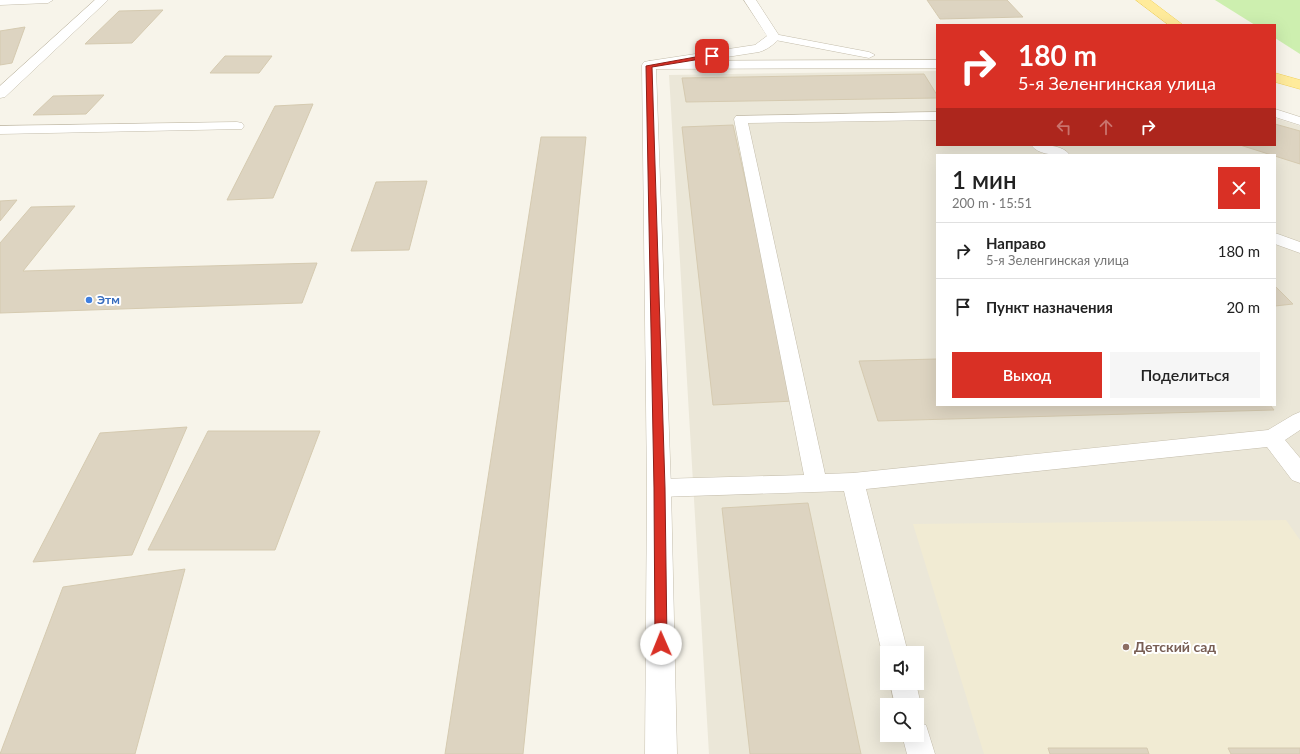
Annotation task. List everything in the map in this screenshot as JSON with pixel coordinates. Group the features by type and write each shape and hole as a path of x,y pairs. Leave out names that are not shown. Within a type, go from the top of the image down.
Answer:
{"main road":[{"path":"1142,0 1176,24"},
{"path":"1276,76 1300,85"}],"street":[{"path":"0,94 102,0"},
{"path":"661,754 659,488 649,66 759,48 774,37 750,0"}],"lane":[{"path":"0,2 48,0"},
{"path":"774,37 908,64"},
{"path":"649,66 936,64"},
{"path":"1276,113 1300,120"},
{"path":"816,483 741,119 936,116"},
{"path":"0,130 237,126"},
{"path":"1040,146 1060,154"},
{"path":"1276,238 1300,248"},
{"path":"659,488 852,482 1272,438 1300,420"},
{"path":"1272,438 1300,474"},
{"path":"852,482 893,646"},
{"path":"918,742 921,754"}],"shaded area":[{"path":"936,71 936,146 1276,146 1276,118 1300,126 1300,754 709,754 669,75"},
{"name":"Детский сад","path":"1286,520 1300,540 1300,754 984,754 913,524"}],"green space":[{"path":"1215,0 1300,0 1300,54 1276,39 1276,24 1253,24"}],"building":[{"path":"927,0 1007,0 1023,17 940,19"},
{"path":"163,10 132,43 85,44 119,11"},
{"path":"25,27 12,63 0,65 0,31"},
{"path":"225,56 272,56 259,73 210,73"},
{"path":"924,74 936,93 936,98 686,102 682,78"},
{"path":"104,95 86,114 33,115 53,96"},
{"path":"313,104 273,198 227,200 275,106"},
{"path":"1276,124 1300,131 1300,164 1276,156 1276,154 1268,154 1243,146 1276,146"},
{"path":"733,125 794,401 713,405 682,127"},
{"path":"541,137 586,137 523,754 445,754"},
{"path":"427,181 409,250 351,251 376,182"},
{"path":"17,200 0,221 0,201"},
{"path":"75,206 23,271 317,263 302,303 0,313 0,243 31,207"},
{"path":"1276,287 1293,304 1276,306"},
{"path":"936,359 936,406 1271,406 1274,410 878,421 859,361"},
{"path":"187,427 132,555 33,562 100,433"},
{"path":"208,431 320,431 275,550 148,550"},
{"path":"808,503 861,754 750,754 722,508"},
{"path":"185,569 135,754 0,754 63,587"},
{"path":"1048,748 1147,748 1149,754 1050,754"},
{"path":"1228,748 1300,748 1300,754 1231,754"}],"place":[{"name":"Этм","path":"89,300"},
{"name":"Детский сад","path":"1126,647"}],"route":[{"path":"661,644 659,488 649,66 712,56"}]}
